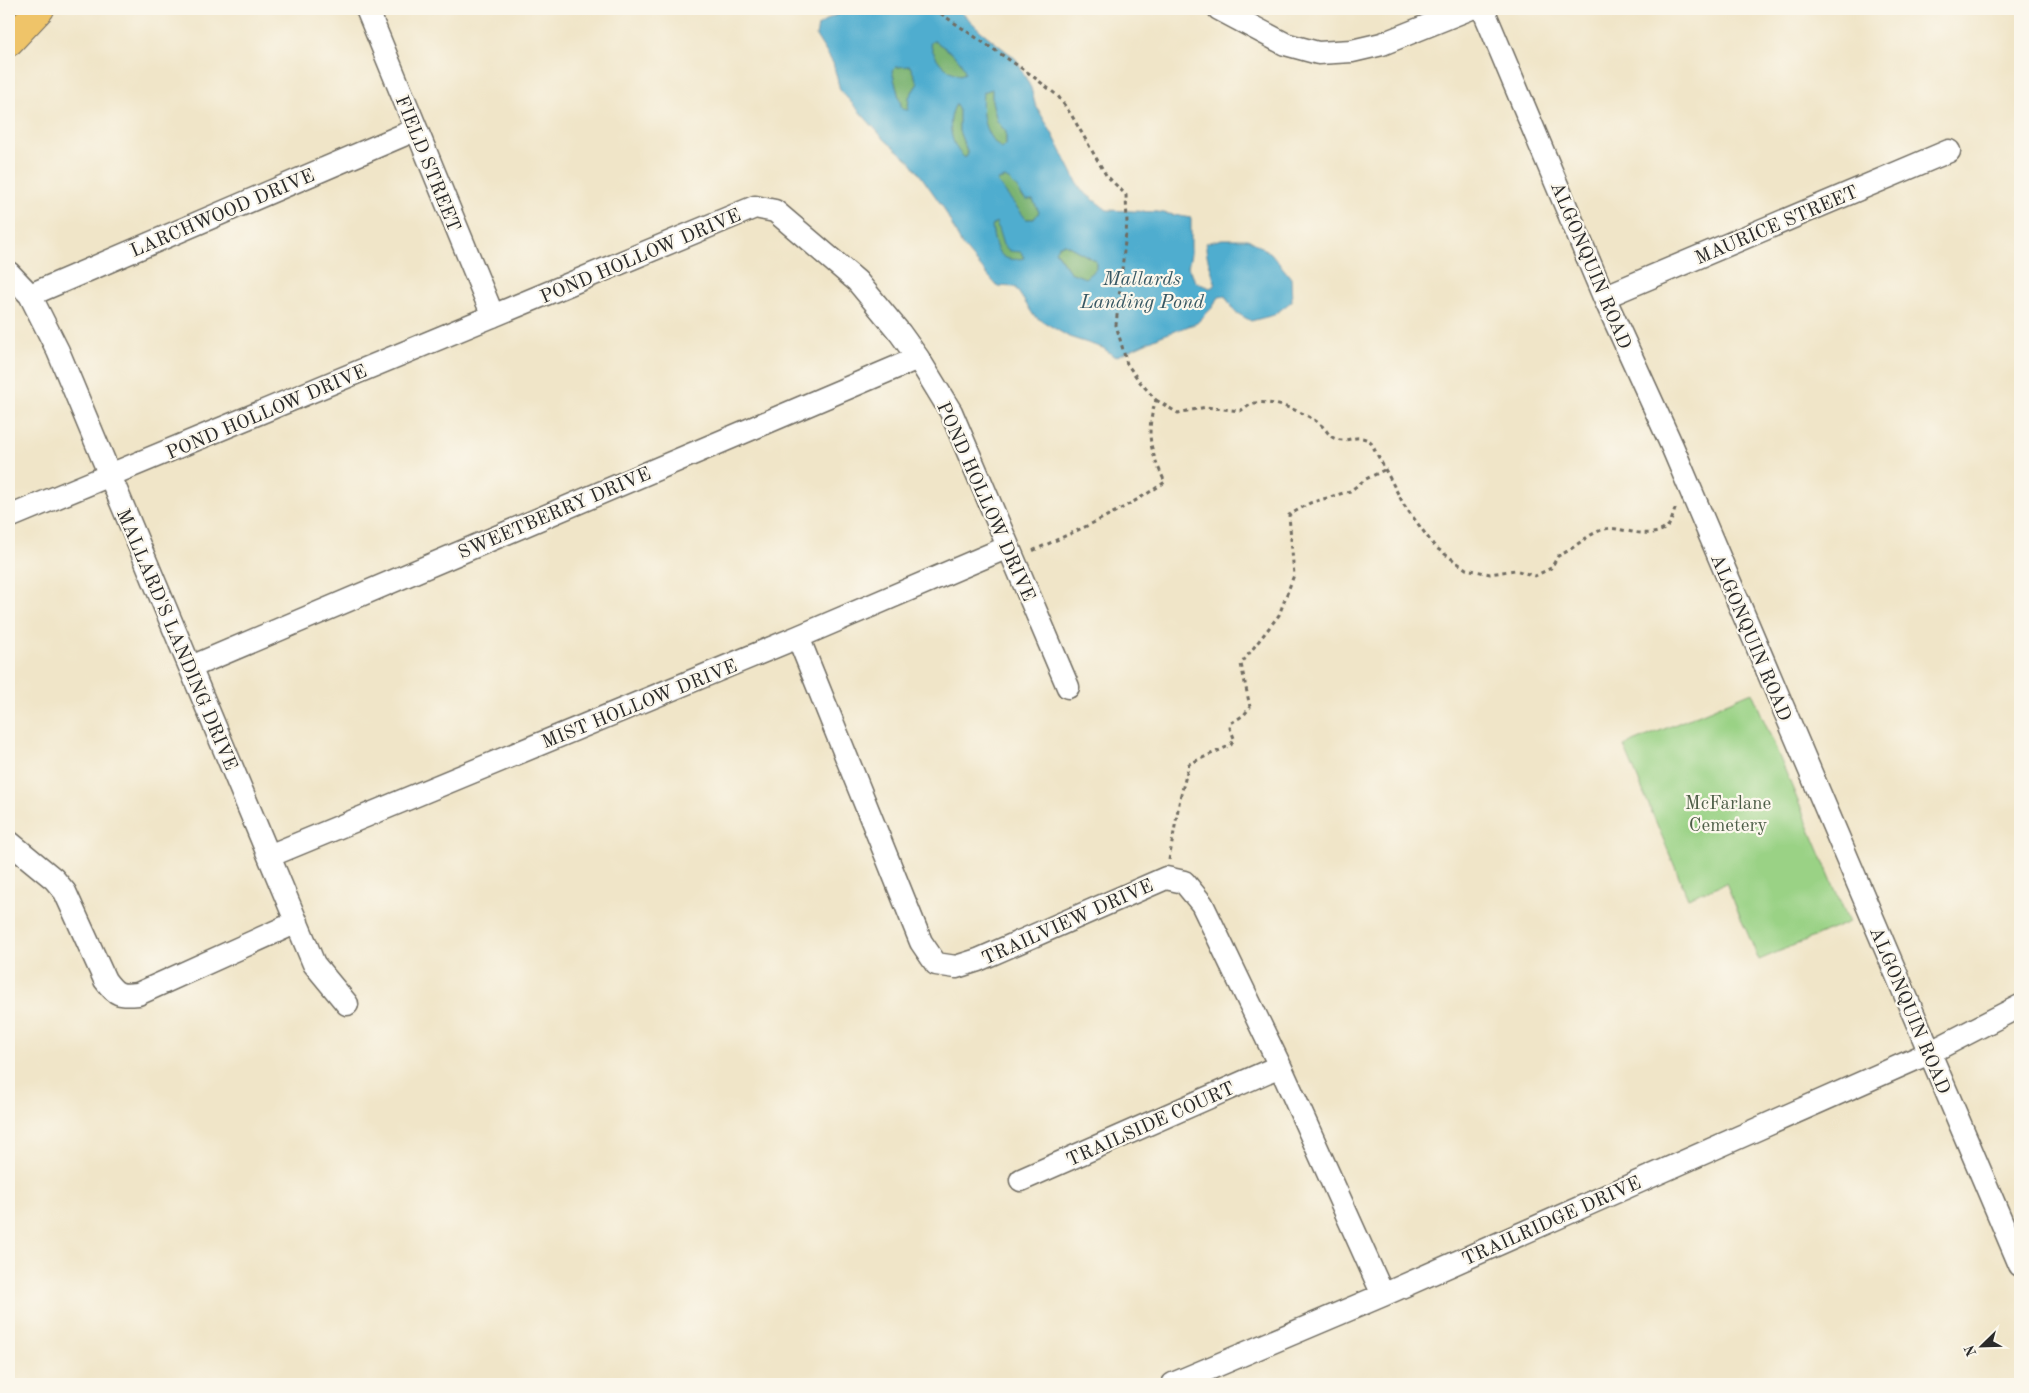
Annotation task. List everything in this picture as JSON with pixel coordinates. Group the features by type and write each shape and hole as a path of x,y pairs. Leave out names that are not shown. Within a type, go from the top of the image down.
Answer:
{"main road":[{"path":"9,42 40,9"}],"street":[{"name":"FIELD STREET","path":"366,9 493,316"},
{"path":"1219,9 1284,44 1318,53 1352,52 1382,44 1469,9"},
{"name":"ALGONQUIN ROAD","path":"1483,9 1604,297 1686,481 2020,1265"},
{"name":"LARCHWOOD DRIVE","path":"30,294 415,130"},
{"name":"MAURICE STREET","path":"1604,297 1949,151"},
{"name":"POND HOLLOW DRIVE","path":"9,517 755,207 775,211 857,281 918,358 951,412 1068,687"},
{"name":"MALLARD'S LANDING DRIVE","path":"9,273 30,294 58,351 314,964 347,1004"},
{"name":"SWEETBERRY DRIVE","path":"191,667 918,358"},
{"name":"MIST HOLLOW DRIVE","path":"269,856 798,637 1011,553"},
{"name":"TRAILVIEW DRIVE","path":"798,637 921,942 936,964 956,967 978,960 1166,878 1184,882 1202,904 1280,1066 1383,1294"},
{"path":"9,842 54,879 65,892 105,980 114,992 124,995 138,994 297,922"},
{"name":"TRAILRIDGE DRIVE","path":"1172,1384 1383,1294 1929,1053 2020,1006"},
{"name":"TRAILSIDE COURT","path":"1021,1180 1280,1066"}],"path":[{"path":"934,9 1030,74 1058,96 1072,116 1106,175 1126,195 1127,223 1116,325 1127,364 1156,400 1178,413 1206,407 1240,411 1254,403 1268,402 1287,407 1309,417 1322,426 1330,437 1335,439 1362,437 1370,441 1404,505 1435,547 1466,569 1490,574 1515,570 1535,576 1551,568 1558,556 1571,550 1582,540 1604,529 1612,528 1654,534 1669,524 1686,481"},
{"path":"1011,553 1108,516 1144,497 1165,482 1150,442 1150,419 1156,400"},
{"path":"1166,878 1180,798 1189,764 1231,745 1234,738 1230,728 1231,724 1244,715 1250,707 1241,664 1279,615 1294,575 1289,514 1310,503 1350,491 1366,479 1384,470"}],"green space":[{"path":"933,40 957,58 966,73 960,75 954,73 940,64 930,44"},
{"path":"910,66 918,83 909,97 908,110 902,109 892,71 896,67"},
{"path":"992,89 992,101 997,121 1006,132 1006,146 1002,149 990,137 984,124 983,92"},
{"path":"956,104 959,111 959,131 968,155 964,158 955,147 951,132 951,118"},
{"path":"1005,178 1015,183 1023,198 1033,200 1039,212 1034,219 1026,219 997,183 998,180"},
{"path":"997,222 1003,245 1021,252 1024,258 1008,259 999,252 994,240 992,225"},
{"path":"1065,244 1096,261 1096,269 1085,278 1070,272 1055,250 1059,245"},
{"name":"McFarlane Cemetery","path":"1752,692 1849,922 1759,960 1726,883 1688,898 1624,746"}],"water":[{"name":"Mallards Landing Pond","path":"852,9 958,9 982,32 1016,59 1031,88 1035,104 1081,190 1107,210 1158,212 1191,218 1191,254 1188,267 1196,282 1210,288 1215,285 1206,243 1222,239 1248,239 1271,253 1291,278 1292,301 1274,315 1251,321 1235,312 1225,296 1219,297 1212,308 1197,323 1161,336 1115,357 1103,348 1069,337 1034,316 1015,287 997,286 962,245 943,207 911,162 885,140 840,90 833,63 816,36 818,26 831,17","holes":["933,40 953,54 961,63 965,73 960,75 945,67 938,60 930,44","910,66 918,83 909,97 908,110 902,109 892,71 896,67","992,89 992,101 997,121 1006,132 1006,145 1002,149 987,131 983,116 983,92","956,104 959,111 959,131 968,154 965,158 953,140 950,125","1005,178 1013,183 1026,200 1033,200 1039,212 1034,219 1026,219 998,183 998,180","996,222 1003,245 1010,251 1021,252 1024,258 1008,259 999,252 994,240 992,225","1065,244 1096,261 1096,269 1085,278 1070,272 1055,251 1059,245"]}]}
